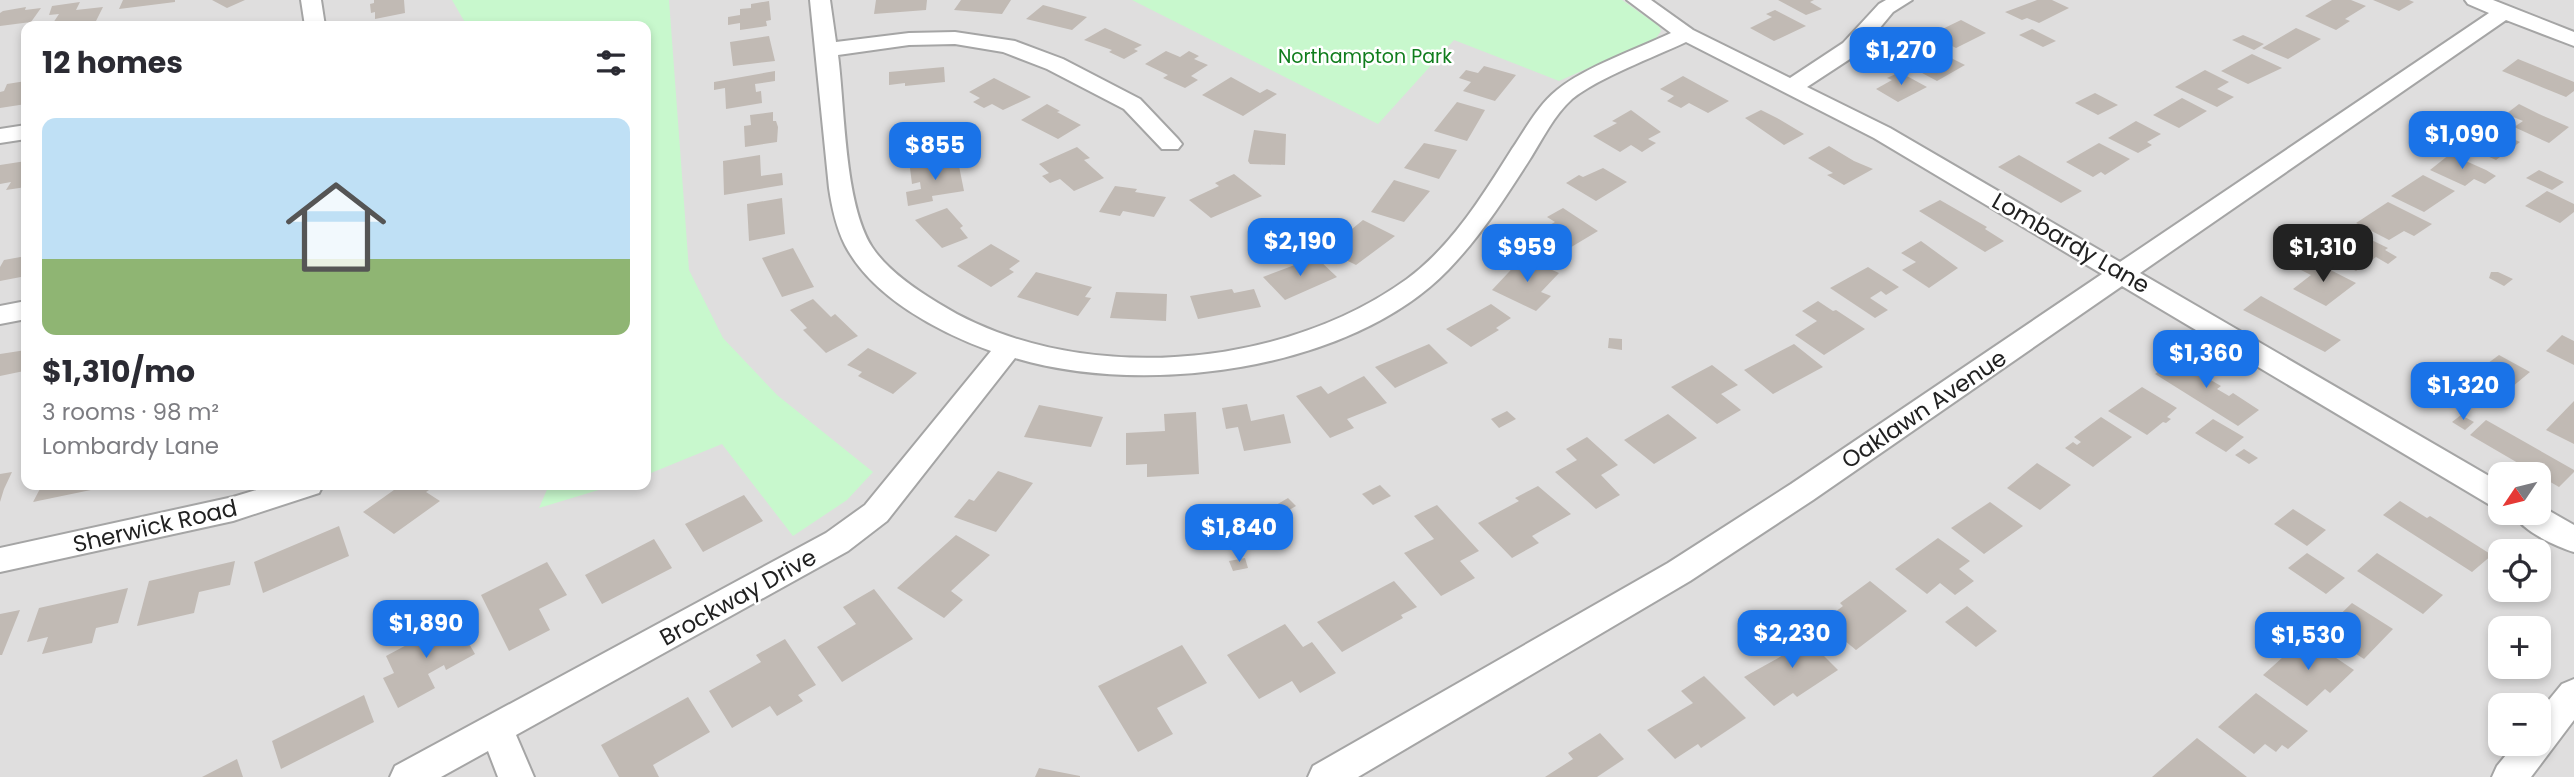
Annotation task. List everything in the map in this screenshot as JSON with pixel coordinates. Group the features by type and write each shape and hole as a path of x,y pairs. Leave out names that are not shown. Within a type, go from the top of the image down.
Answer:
{"street":[{"path":"311,0 314,21"},
{"path":"820,0 843,198 858,246 895,286 944,320 1010,346 1074,363 1137,366 1205,362 1282,349 1371,314 1418,284 1448,256 1546,116 1564,95 1583,83 1686,34"},
{"name":"Lombardy Lane","path":"1637,0 1686,34 1882,133 2488,488"},
{"path":"1793,86 1851,48 1886,8 1902,0"},
{"path":"2475,0 2574,40"},
{"name":"Oaklawn Avenue","path":"1326,777 1679,572 1802,492 2504,12"},
{"path":"827,50 909,39 955,38 1007,46 1055,64 1132,104 1170,144"},
{"path":"0,136 21,133"},
{"path":"0,315 21,311"},
{"name":"Brockway Drive","path":"408,777 837,542 876,513 1010,346"},
{"name":"Sherwick Road","path":"0,560 233,509 292,490"},
{"path":"2548,525 2574,540"},
{"path":"2551,724 2574,694"},
{"path":"497,730 516,777"},
{"path":"2510,777 2527,756"}],"shaded area":[{"path":"0,0 2574,0 2574,777 0,777"}],"green space":[{"path":"452,0 669,0 689,270 723,338 777,395 873,472 847,500 793,536 722,444 651,473 651,21 464,21"},
{"name":"Northampton Park","path":"1132,0 1622,0 1659,26 1661,31 1656,38 1559,81 1454,40 1378,124"},
{"path":"547,490 598,490 539,508"}],"building":[{"path":"123,0 175,0 175,2 119,9"},
{"path":"212,0 245,0 227,8"},
{"path":"374,0 404,0 405,13 375,19 375,12 371,13 370,4 374,3"},
{"path":"876,0 927,0 926,10 874,14"},
{"path":"961,0 1011,0 1002,14 954,10"},
{"path":"1778,0 1814,0 1810,2 1822,9 1806,15"},
{"path":"2037,0 2052,0 2069,8 2039,23 2027,18 2022,20 2005,12"},
{"path":"2332,0 2351,0 2366,6 2345,19 2350,21 2336,30 2305,16"},
{"path":"2373,0 2409,0 2414,2 2399,11"},
{"path":"769,1 771,20 766,21 767,26 740,30 740,23 728,25 728,17 740,15 740,9"},
{"path":"80,2 76,10 103,7 96,21 54,21 59,14 49,15 52,6"},
{"path":"1043,5 1087,17 1072,30 1026,19"},
{"path":"26,7 25,10 41,8 32,21 0,26 0,13"},
{"path":"1775,10 1806,26 1774,41 1750,28 1772,17 1766,14"},
{"path":"1961,20 1986,33 1956,48 1930,35"},
{"path":"1105,28 1142,45 1134,49 1138,51 1124,59 1109,52 1112,50 1084,40"},
{"path":"2296,28 2321,39 2288,59 2262,48"},
{"path":"2032,29 2056,41 2043,47 2019,35"},
{"path":"2243,35 2264,44 2254,50 2232,40"},
{"path":"769,36 775,61 733,66 730,42"},
{"path":"1932,44 1948,53 1945,55 1965,65 1937,81 1909,66 1934,58 1920,50"},
{"path":"1166,51 1180,57 1189,51 1199,56 1194,59 1208,65 1191,76 1198,80 1185,88 1163,78 1168,75 1145,64"},
{"path":"2252,54 2282,68 2248,84 2221,71"},
{"path":"2518,59 2574,82 2574,91 2566,97 2502,71"},
{"path":"1484,66 1516,75 1495,101 1463,91 1471,82 1459,78 1466,70 1478,73"},
{"path":"944,67 945,82 889,85 889,72"},
{"path":"2205,70 2229,82 2217,89 2234,97 2217,107 2175,87"},
{"path":"775,71 775,81 755,84 756,92 761,91 762,103 726,109 725,88 714,90 714,82"},
{"path":"1900,72 1927,87 1898,102 1876,89 1892,80 1887,78"},
{"path":"1683,76 1729,101 1708,113 1689,103 1681,108 1667,101 1674,96 1660,89"},
{"path":"1231,77 1260,93 1267,89 1277,94 1243,116 1202,95"},
{"path":"994,78 1031,97 1003,110 992,104 984,108 973,102 980,98 969,92"},
{"path":"21,82 21,105 0,108 0,92 4,91 7,84"},
{"path":"2095,93 2118,105 2098,115 2075,103"},
{"path":"2182,98 2207,111 2179,128 2153,115"},
{"path":"1457,102 1485,110 1467,141 1434,131"},
{"path":"1047,104 1081,125 1058,139 1021,120"},
{"path":"2519,104 2569,127 2549,143 2514,127 2523,121 2506,114"},
{"path":"1631,110 1661,132 1648,139 1656,143 1642,152 1631,145 1620,152 1593,136 1617,123 1612,121"},
{"path":"1761,110 1804,134 1784,145 1745,118"},
{"path":"773,112 773,121 776,121 778,127 777,142 745,147 744,126 751,125 750,115"},
{"path":"2136,121 2161,134 2147,142 2152,145 2138,153 2108,138"},
{"path":"935,126 942,152 901,159 898,148 910,146 906,131"},
{"path":"2489,128 2520,142 2496,160 2465,146"},
{"path":"1254,130 1286,134 1285,165 1250,164 1248,161"},
{"path":"1424,143 1457,150 1439,179 1404,168"},
{"path":"2099,143 2130,159 2105,175 2101,172 2093,177 2066,162"},
{"path":"1829,146 1873,169 1844,185 1827,175 1833,173 1808,158"},
{"path":"1077,147 1090,158 1084,160 1104,178 1074,191 1060,179 1050,183 1042,176 1049,173 1039,164"},
{"path":"2450,154 2496,176 2485,184 2474,179 2465,186 2430,170"},
{"path":"760,155 761,176 782,173 783,185 724,195 723,161"},
{"path":"2019,155 2082,191 2061,203 1998,167"},
{"path":"958,161 964,191 932,196 933,201 908,206 906,192 921,189 920,182 912,184 910,168"},
{"path":"21,162 21,188 6,190 11,182 0,184 0,165"},
{"path":"1603,168 1627,182 1596,201 1566,183 1579,175 1583,177"},
{"path":"2539,170 2564,182 2552,190 2526,178"},
{"path":"1234,174 1262,196 1211,218 1189,200 1219,186 1215,183"},
{"path":"2423,175 2455,191 2424,212 2391,196"},
{"path":"1394,180 1430,191 1404,222 1371,212"},
{"path":"1115,186 1166,197 1154,217 1123,211 1120,216 1099,212"},
{"path":"2547,191 2574,204 2574,212 2560,223 2525,206"},
{"path":"782,198 785,234 749,241 747,204"},
{"path":"1940,200 1987,227 1985,229 2004,241 1985,252 1919,211"},
{"path":"2388,202 2432,224 2414,236 2404,231 2389,240 2356,223"},
{"path":"947,208 963,226 960,228 968,238 942,248 915,220"},
{"path":"1563,208 1598,231 1558,255 1530,236 1555,222 1547,217"},
{"path":"1363,220 1395,236 1356,265 1326,250"},
{"path":"2357,233 2388,248 2385,250 2397,257 2388,264 2376,257 2356,271 2320,251 2329,245 2335,248"},
{"path":"1921,241 1958,268 1929,288 1902,270 1916,262 1901,253"},
{"path":"991,244 1020,261 1009,269 1014,272 991,287 957,266"},
{"path":"793,248 814,287 782,297 762,258"},
{"path":"21,257 21,277 0,281 0,267 4,260"},
{"path":"1316,257 1337,277 1285,300 1263,277"},
{"path":"1523,257 1559,273 1541,292 1551,296 1536,311 1492,290"},
{"path":"2311,260 2356,283 2326,306 2293,289 2311,275 2299,269"},
{"path":"1868,267 1899,287 1886,295 1881,291 1870,298 1888,310 1875,318 1830,288"},
{"path":"1036,272 1092,287 1085,297 1091,298 1078,316 1017,297"},
{"path":"2491,272 2498,272 2513,279 2504,286 2489,278"},
{"path":"1232,289 1234,293 1254,289 1261,307 1198,319 1190,296"},
{"path":"1116,292 1167,294 1166,321 1110,318"},
{"path":"2261,296 2341,340 2325,352 2243,310"},
{"path":"813,299 831,317 835,314 858,336 826,353 803,330 807,328 790,310"},
{"path":"1818,301 1865,329 1824,355 1795,335 1817,321 1802,311"},
{"path":"1491,304 1511,318 1496,328 1499,330 1471,347 1446,329"},
{"path":"2562,335 2574,341 2574,365 2546,351"},
{"path":"1609,338 1622,339 1622,350 1608,348"},
{"path":"1429,344 1448,363 1395,388 1375,367"},
{"path":"1794,344 1823,367 1773,394 1744,370"},
{"path":"868,348 917,373 893,394 858,376 862,372 847,365"},
{"path":"21,351 21,372 0,376 0,354"},
{"path":"2182,355 2215,375 2209,379 2221,386 2217,389 2229,396 2233,393 2259,410 2238,426 2155,374"},
{"path":"2499,355 2530,372 2512,387 2480,369"},
{"path":"1712,365 1738,385 1721,394 1741,410 1717,424 1671,387"},
{"path":"1364,376 1387,403 1347,419 1354,428 1330,438 1296,396 1321,386 1328,394"},
{"path":"2142,387 2177,408 2167,417 2171,419 2147,435 2108,411"},
{"path":"2574,401 2574,444 2546,430"},
{"path":"1247,404 1251,421 1284,414 1291,443 1244,451 1238,427 1226,429 1222,408"},
{"path":"1039,405 1103,417 1091,447 1024,437"},
{"path":"1507,411 1516,419 1499,428 1491,419"},
{"path":"1196,412 1199,474 1147,477 1147,464 1126,465 1126,433 1165,431 1164,414"},
{"path":"1668,414 1697,438 1654,464 1624,440"},
{"path":"2461,415 2474,422 2465,430 2452,422"},
{"path":"2101,417 2132,437 2093,467 2065,448 2073,442 2077,445 2081,442 2074,437"},
{"path":"2213,419 2244,437 2226,452 2195,433"},
{"path":"2486,420 2574,472 2559,487 2552,483 2552,462 2516,462 2470,435"},
{"path":"1587,437 1618,465 1601,475 1620,495 1596,509 1555,472 1577,460 1566,449"},
{"path":"2244,449 2258,458 2249,464 2235,455"},
{"path":"2037,463 2071,485 2040,510 2007,488"},
{"path":"998,471 1033,483 996,532 954,517 969,499 974,501"},
{"path":"12,472 4,489 0,502 0,474"},
{"path":"1380,485 1391,496 1373,505 1362,494"},
{"path":"1538,486 1571,514 1532,536 1539,543 1512,558 1478,523 1519,501 1515,498"},
{"path":"39,490 91,490 33,502"},
{"path":"394,490 429,490 426,492 440,501 394,534 363,512"},
{"path":"744,495 763,521 703,552 685,524"},
{"path":"1288,498 1296,506 1284,513 1276,505"},
{"path":"2400,501 2427,518 2430,516 2488,552 2488,558 2472,572 2383,515"},
{"path":"1990,502 2023,526 1984,554 1951,528"},
{"path":"1437,505 1479,551 1460,561 1475,578 1441,596 1404,553 1434,539 1414,516"},
{"path":"2293,509 2326,530 2307,546 2274,524"},
{"path":"339,526 349,556 263,593 254,562"},
{"path":"956,535 990,555 951,591 963,600 944,618 897,588"},
{"path":"1938,538 1970,561 1959,569 1974,581 1955,595 1940,583 1927,594 1895,569"},
{"path":"654,539 672,568 602,604 585,575"},
{"path":"2307,553 2345,578 2326,594 2288,568"},
{"path":"2377,553 2443,595 2423,614 2357,571"},
{"path":"1245,558 1248,568 1233,571 1229,561"},
{"path":"235,561 230,585 199,592 194,613 137,626 149,581"},
{"path":"547,562 567,595 539,609 550,630 509,651 481,595"},
{"path":"1394,581 1417,607 1401,615 1403,618 1342,652 1317,622"},
{"path":"1870,581 1907,611 1856,650 1822,622 1843,606 1840,603"},
{"path":"128,588 118,623 96,628 92,643 42,654 48,637 27,642 39,608"},
{"path":"874,589 913,639 842,682 817,647 856,624 843,607"},
{"path":"2352,603 2393,629 2364,659 2322,632"},
{"path":"1967,606 1997,631 1976,647 1945,622"},
{"path":"20,610 2,655 0,655 0,614"},
{"path":"452,614 475,654 446,670 444,665 428,674 435,688 398,708 383,678 394,673 386,656 429,633 425,628"},
{"path":"1285,624 1303,647 1312,642 1336,673 1300,693 1292,681 1259,699 1227,655"},
{"path":"1798,630 1838,670 1797,697 1793,693 1774,706 1744,677 1787,653 1777,644"},
{"path":"2305,637 2354,670 2330,693 2325,689 2307,706 2263,675"},
{"path":"785,639 816,685 798,695 803,701 777,716 770,706 732,728 709,691 761,662 756,655"},
{"path":"1182,645 1207,683 1157,708 1173,734 1138,752 1098,686"},
{"path":"1704,676 1746,718 1701,748 1698,744 1675,759 1647,730 1693,703 1681,691"},
{"path":"2256,693 2308,731 2288,749 2282,745 2276,752 2265,744 2254,754 2218,727"},
{"path":"364,695 374,722 281,769 272,741"},
{"path":"688,697 710,732 653,765 659,777 619,777 601,745"},
{"path":"1600,733 1624,759 1597,777 1545,777 1573,759 1568,753"},
{"path":"2197,738 2247,777 2152,777"},
{"path":"237,759 243,777 202,777"},
{"path":"1039,768 1080,776 1080,777 1035,777"}]}
